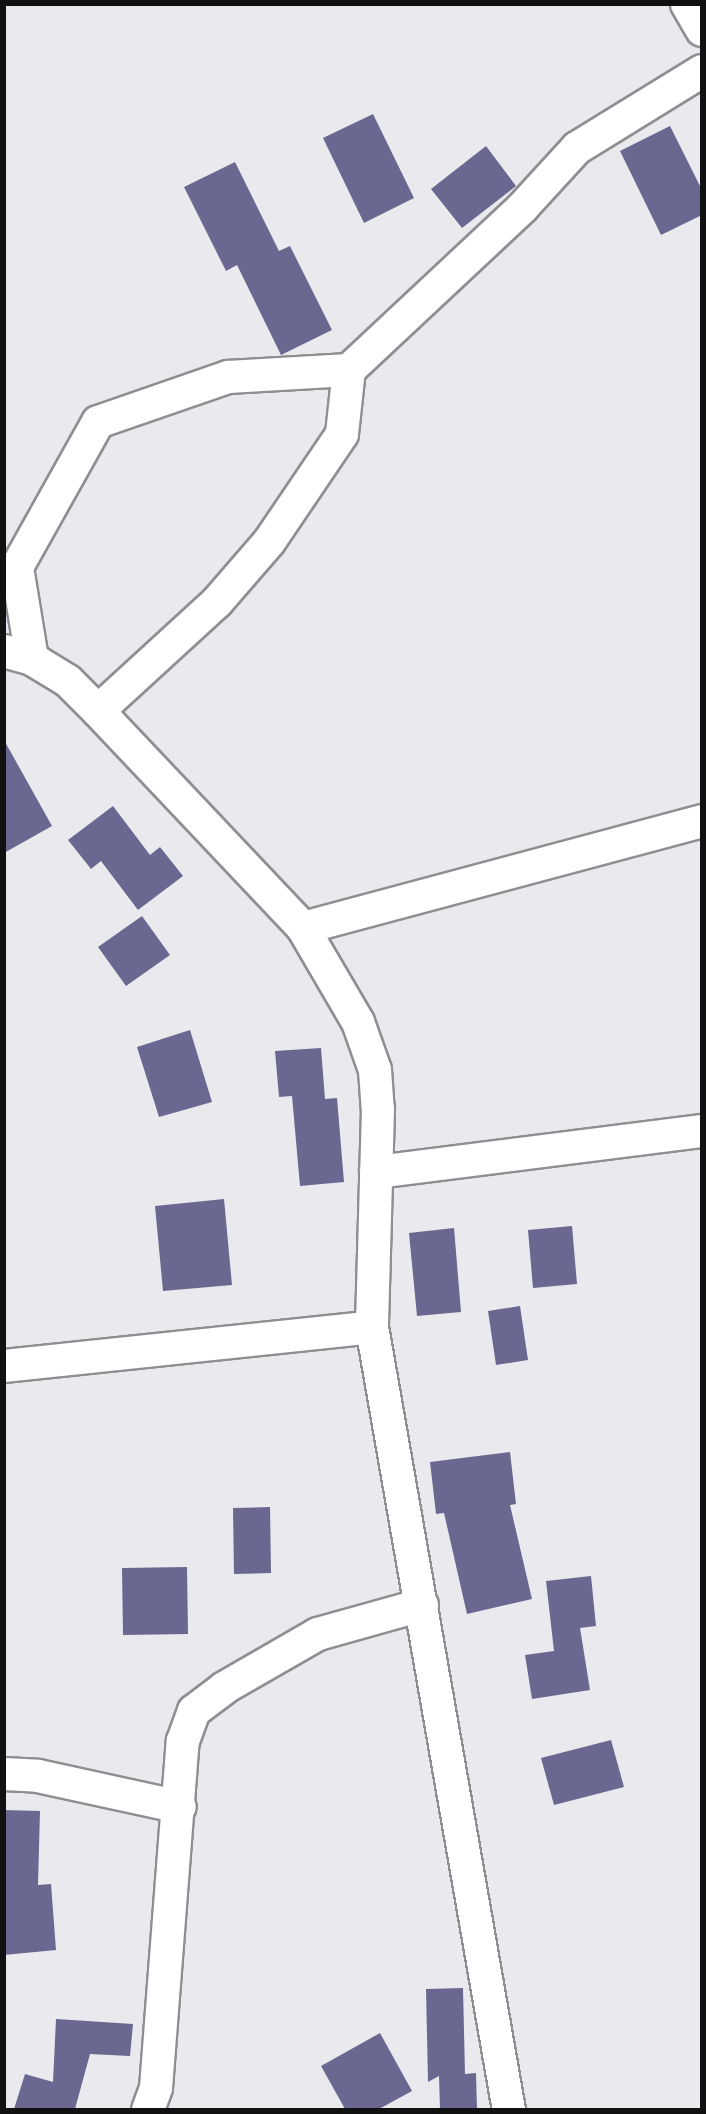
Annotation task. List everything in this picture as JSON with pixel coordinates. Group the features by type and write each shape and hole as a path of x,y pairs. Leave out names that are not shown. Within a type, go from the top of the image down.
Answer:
{"street":[{"path":"687,4 702,30"},
{"path":"509,2109 372,1327 376,1172 375,1070 358,1022 303,928 69,681 18,655 17,567 98,422 228,377 349,370 522,208 578,148 702,71"},
{"path":"98,711 217,602 269,542 342,434 349,370"},
{"path":"303,928 702,821"},
{"path":"376,1172 702,1131"},
{"path":"4,1366 372,1327"},
{"path":"148,2109 156,2088 180,1808 183,1742 194,1711 224,1688 318,1634 422,1605"},
{"path":"4,1774 38,1776 180,1808"}],"building":[{"path":"373,114 414,198 364,223 323,138"},
{"path":"670,126 702,190 702,215 661,235 620,151"},
{"path":"486,146 516,186 462,228 431,189"},
{"path":"235,162 279,251 290,246 332,330 281,355 237,265 226,271 184,187"},
{"path":"4,740 52,826 4,853"},
{"path":"113,806 150,855 160,847 183,876 138,910 101,861 91,869 68,840"},
{"path":"142,916 170,955 126,986 98,947"},
{"path":"190,1030 212,1102 159,1117 137,1047"},
{"path":"321,1048 325,1099 337,1098 344,1182 300,1186 292,1096 279,1097 275,1051"},
{"path":"224,1199 232,1285 163,1291 155,1206"},
{"path":"572,1226 577,1284 533,1288 528,1230"},
{"path":"454,1228 461,1312 417,1316 409,1233"},
{"path":"520,1306 528,1360 496,1365 488,1311"},
{"path":"510,1452 516,1504 510,1505 532,1599 467,1614 444,1513 436,1514 430,1462"},
{"path":"270,1507 271,1573 234,1574 233,1508"},
{"path":"187,1567 188,1634 123,1635 122,1568"},
{"path":"591,1576 596,1626 580,1628 590,1690 532,1699 525,1655 554,1651 546,1581"},
{"path":"611,1740 624,1787 554,1805 541,1758"},
{"path":"4,1810 40,1811 38,1885 51,1884 56,1950 4,1955"},
{"path":"463,1988 465,2074 476,2073 477,2109 440,2109 439,2076 428,2082 426,1989"},
{"path":"56,2019 133,2024 130,2056 90,2054 75,2109 14,2109 25,2074 53,2082"},
{"path":"380,2033 412,2091 379,2109 345,2109 321,2066"}]}
